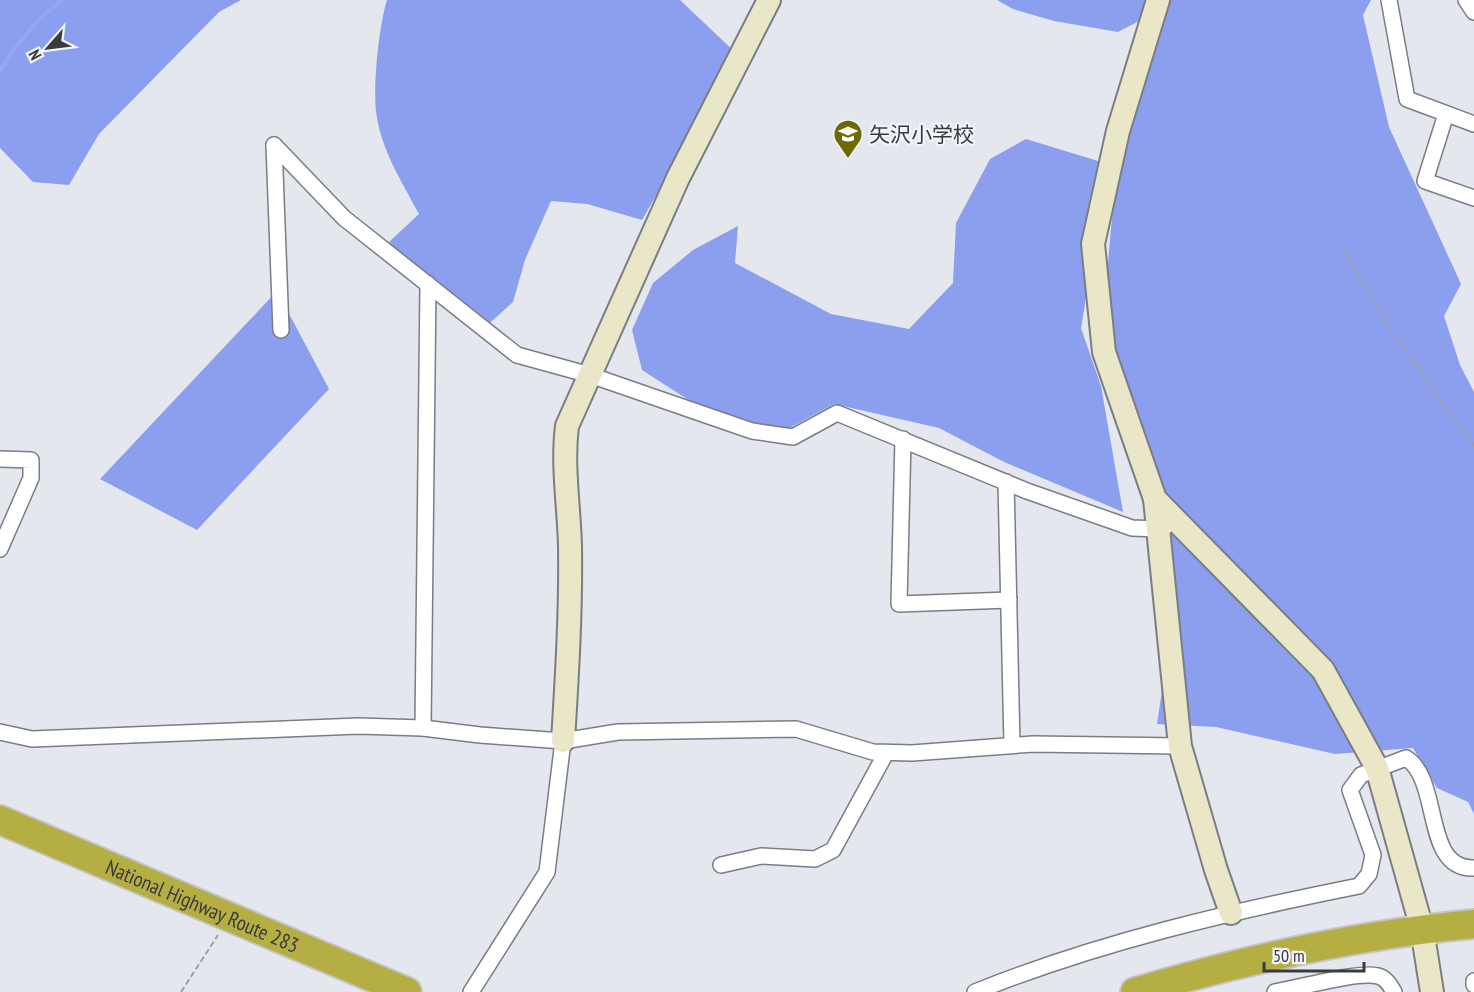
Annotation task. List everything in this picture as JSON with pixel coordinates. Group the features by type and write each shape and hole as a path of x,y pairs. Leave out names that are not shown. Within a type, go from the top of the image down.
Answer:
{"highway":[{"name":"National Highway Route 283","path":"0,820 407,992"},
{"path":"1135,992 1278,952 1422,929 1474,924"}],"street":[{"path":"471,992 547,872 563,741 568,652 570,546 564,448 567,426 678,178 768,0"},
{"path":"1158,0 1118,131 1093,244 1104,352 1155,499 1168,525 1323,670 1377,768 1422,929 1432,992"},
{"path":"1389,0 1407,99 1474,124"},
{"path":"1466,0 1474,12"},
{"path":"1446,114 1425,181 1474,198"},
{"path":"281,330 274,145 344,218 517,355 590,375 752,431 793,437 837,413 1006,482 1132,528 1168,525"},
{"path":"423,728 428,284"},
{"path":"903,440 899,604 1009,600"},
{"path":"0,459 31,460 31,478 0,549"},
{"path":"1006,482 1012,745"},
{"path":"1168,525 1180,746 1231,913"},
{"path":"0,732 32,739 346,726 423,728 563,741 618,732 796,729 873,752 886,753 1012,745 1180,746"},
{"path":"721,865 761,856 815,859 833,850 886,753"},
{"path":"975,992 1018,975 1117,943 1231,913 1359,886 1369,874 1373,855 1350,790 1361,776 1406,758 1416,764 1443,850 1450,862 1464,868 1474,868"},
{"path":"1275,992 1363,976 1379,976 1389,983 1394,992"}],"path":[{"path":"1343,248 1391,330 1474,446"},
{"path":"181,992 229,917"}],"shaded area":[{"path":"0,0 241,0 219,12 99,134 69,185 33,182 0,148"},
{"path":"387,0 680,0 737,54 642,220 587,204 551,201 525,260 513,302 482,330 389,242 419,214 387,151 378,125 375,86 377,55"},
{"path":"997,0 1371,0 1363,15 1389,127 1461,284 1444,316 1460,365 1474,392 1474,814 1468,802 1437,788 1413,748 1335,754 1216,727 1157,724 1172,624 1104,305 1114,196 1162,9 1118,32 1054,21 1013,9"},
{"path":"1026,139 1108,164 1081,328 1101,386 1123,512 1004,462 939,428 834,404 780,433 749,439 642,370 632,330 653,283 693,250 738,226 735,263 831,314 909,329 953,283 956,223 990,159"},
{"path":"277,291 329,389 197,530 100,479"}],"waterway":[{"path":"0,71 28,32 62,0"}],"place":[{"name":"矢沢小学校","path":"848,160"}]}
